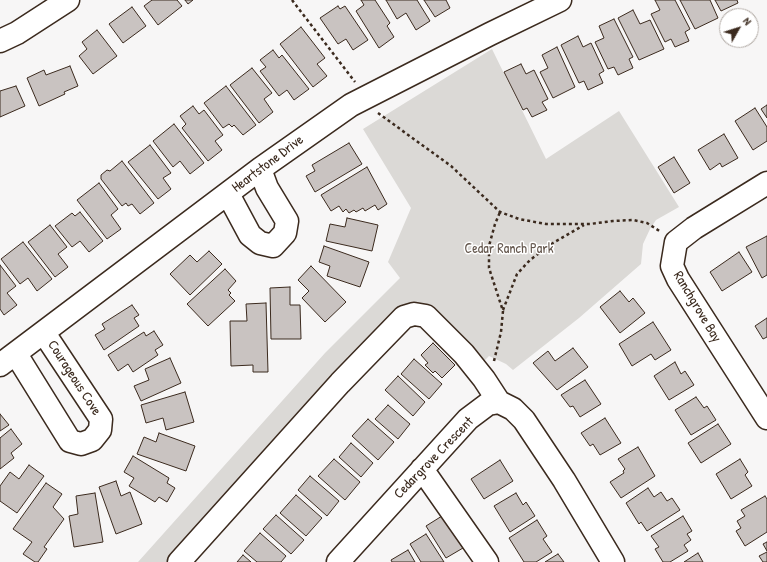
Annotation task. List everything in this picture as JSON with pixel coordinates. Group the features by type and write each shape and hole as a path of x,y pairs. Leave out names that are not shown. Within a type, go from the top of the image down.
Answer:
{"street":[{"path":"0,41 48,14 68,0"},
{"name":"Heartstone Drive","path":"8,359 260,169 305,136 366,96 560,0"},
{"path":"228,194 250,235 260,243 273,246 285,233 287,221 267,188 260,169"},
{"path":"676,242 694,228 767,183"},
{"name":"Ranchgrove Bay","path":"676,242 672,266 678,279 767,418"},
{"path":"179,562 340,383 404,317 414,314 426,316 464,354 484,379 499,402 513,409 524,420 564,480 613,562"},
{"name":"Courageous Cove","path":"8,359 70,441 81,444 92,440 100,430 101,418 44,333"},
{"name":"Cedargrove Crescent","path":"338,562 468,420 488,404 499,402"},
{"path":"422,469 487,562"}],"path":[{"path":"292,0 378,113 451,166 500,212 519,219 546,224 585,224 633,220 647,223 676,242"},
{"path":"484,379 496,356 503,320 503,311 489,268 491,236 500,212"},
{"path":"503,311 517,274 530,260 553,243 585,224"}],"green space":[{"name":"Cedar Ranch Park","path":"492,49 546,159 619,111 679,207 656,220 650,229 643,244 641,264 579,318 513,370 506,364 489,356 482,363 427,306 333,379 167,562 138,562 325,353 400,278 388,262 411,208 363,129"}],"building":[{"path":"152,0 177,0 182,6 158,25 144,6"},
{"path":"185,0 193,0 188,4"},
{"path":"361,0 375,0 390,23 387,26 394,37 379,48 356,11 364,5"},
{"path":"386,0 417,0 430,21 416,30 406,13 397,19"},
{"path":"424,0 446,0 450,8 435,17"},
{"path":"655,0 675,0 690,29 685,32 689,41 675,47 671,39 665,42 651,14 660,10"},
{"path":"680,0 710,0 718,18 695,29"},
{"path":"715,0 737,0 738,3 727,8 719,8"},
{"path":"338,6 340,9 345,6 368,40 353,50 346,39 338,44 320,18"},
{"path":"132,7 146,26 123,43 109,24"},
{"path":"633,10 640,24 650,20 664,49 639,60 618,18"},
{"path":"614,19 633,57 629,59 633,68 618,75 614,67 608,69 595,42 604,38 599,26"},
{"path":"301,27 325,58 317,64 327,76 313,87 280,44"},
{"path":"97,30 117,56 93,74 79,56 87,49 82,42"},
{"path":"578,36 583,47 591,43 604,71 599,74 603,83 588,90 584,81 579,83 561,45"},
{"path":"557,47 575,87 553,98 540,72 548,68 542,55"},
{"path":"273,50 279,58 282,55 309,89 294,100 287,90 279,96 260,71 266,67 260,60"},
{"path":"521,64 526,74 534,70 548,99 542,102 547,110 532,117 527,108 523,110 504,72"},
{"path":"70,66 78,86 39,106 27,78 44,70 46,75"},
{"path":"252,68 272,93 264,99 273,112 259,123 230,85"},
{"path":"16,86 25,106 0,117 0,91"},
{"path":"226,86 256,125 243,135 234,125 232,127 229,124 223,128 204,103"},
{"path":"767,105 767,118 761,109"},
{"path":"193,106 199,114 204,110 223,135 215,141 222,150 208,161 182,128 186,124 180,116"},
{"path":"755,108 767,127 767,141 753,150 735,121"},
{"path":"174,124 204,163 190,174 180,161 173,167 153,141"},
{"path":"724,134 738,158 722,167 720,163 710,170 698,150"},
{"path":"349,143 362,164 315,192 306,176 315,171 312,165"},
{"path":"150,145 171,173 163,178 171,189 158,199 128,162"},
{"path":"674,157 690,183 674,193 658,167"},
{"path":"122,161 154,203 140,214 132,204 128,206 126,203 122,206 101,179 101,175 107,170 110,171"},
{"path":"367,167 387,204 378,210 375,205 365,211 363,208 356,212 354,210 349,213 346,209 343,212 339,206 331,211 321,195"},
{"path":"99,183 118,209 111,215 121,229 107,239 77,200"},
{"path":"80,212 103,241 89,252 80,241 72,247 55,226 72,213 75,216"},
{"path":"347,218 378,225 372,251 326,241 330,224 345,227"},
{"path":"50,225 67,247 58,254 68,267 55,277 28,242"},
{"path":"767,236 767,275 762,278 746,247"},
{"path":"23,242 52,279 37,291 28,278 20,284 1,259"},
{"path":"324,246 369,262 360,287 327,276 330,266 319,262"},
{"path":"209,251 222,264 190,295 170,274 190,255 197,262"},
{"path":"739,252 752,272 722,291 710,272"},
{"path":"0,265 16,286 7,293 17,305 4,315 0,309"},
{"path":"311,266 346,302 325,322 302,298 309,291 298,280"},
{"path":"225,269 236,281 228,290 231,293 229,295 235,301 208,326 187,304"},
{"path":"290,287 290,305 300,305 301,339 271,339 270,288"},
{"path":"620,291 629,302 633,298 645,313 620,333 600,307"},
{"path":"266,303 268,372 253,372 253,365 231,366 230,321 247,321 246,304"},
{"path":"132,305 139,315 134,318 139,326 104,350 95,335 105,329 102,324"},
{"path":"767,318 767,337 763,339 755,326"},
{"path":"653,322 671,350 655,360 651,354 632,366 619,344"},
{"path":"154,331 163,345 155,350 158,355 133,372 128,364 118,371 108,355 144,332 146,336"},
{"path":"433,343 455,365 442,378 435,371 433,373 425,365 428,363 421,355"},
{"path":"573,348 588,367 557,390 533,363 548,351 555,361"},
{"path":"170,358 181,383 141,401 134,386 149,380 145,369"},
{"path":"414,359 442,384 429,399 401,374"},
{"path":"675,362 681,374 685,371 694,385 669,400 654,376"},
{"path":"398,376 425,402 413,416 385,390"},
{"path":"585,380 601,404 580,417 573,406 570,407 561,395"},
{"path":"185,392 194,422 166,430 163,418 146,423 141,405"},
{"path":"696,397 704,408 707,406 716,420 691,435 675,410"},
{"path":"388,405 410,424 398,439 375,419"},
{"path":"0,414 9,425 0,431"},
{"path":"605,418 621,443 600,455 593,444 590,446 581,433"},
{"path":"368,419 394,442 378,460 352,436"},
{"path":"718,424 731,444 701,463 688,443"},
{"path":"11,429 22,444 11,453 14,458 0,469 0,438"},
{"path":"159,433 195,446 186,471 137,454 144,437 156,442"},
{"path":"351,443 373,463 361,477 339,457"},
{"path":"638,447 655,476 621,498 610,482 624,473 623,471 625,469 618,459"},
{"path":"133,456 169,478 167,483 175,488 167,502 159,497 155,502 129,486 134,478 124,472"},
{"path":"334,459 360,482 345,500 318,476"},
{"path":"740,459 748,472 745,475 752,486 731,499 716,474"},
{"path":"500,460 513,481 484,499 471,479"},
{"path":"29,465 44,476 17,513 0,501 0,486 10,472 19,479"},
{"path":"310,476 339,501 327,516 298,490"},
{"path":"116,481 121,496 130,492 142,524 116,534 99,487"},
{"path":"46,483 62,494 53,507 64,519 44,547 47,549 38,562 35,562 23,554 32,542 13,529"},
{"path":"648,488 654,497 661,492 667,501 672,498 680,510 647,531 641,522 639,524 626,503"},
{"path":"95,493 103,542 74,547 69,516 78,514 76,496"},
{"path":"516,493 523,505 526,502 535,516 510,532 494,506"},
{"path":"296,495 322,518 306,536 280,513"},
{"path":"765,496 767,499 767,532 745,546 736,531 741,528 737,521 745,516 741,510"},
{"path":"276,515 304,540 291,554 263,529"},
{"path":"442,516 463,548 446,558 426,526"},
{"path":"683,516 692,531 687,534 691,540 684,545 688,551 670,562 663,562 655,549 659,547 651,536"},
{"path":"537,520 547,536 543,539 552,552 536,562 524,562 509,538"},
{"path":"260,533 286,556 281,562 257,562 244,551"},
{"path":"426,534 444,562 421,562 410,544"},
{"path":"767,542 767,551 763,544"},
{"path":"408,550 415,562 392,562 391,560"},
{"path":"767,552 767,562 763,562 759,556"},
{"path":"698,553 703,562 684,562"},
{"path":"558,554 564,562 545,562"},
{"path":"243,555 251,562 237,562"}]}
